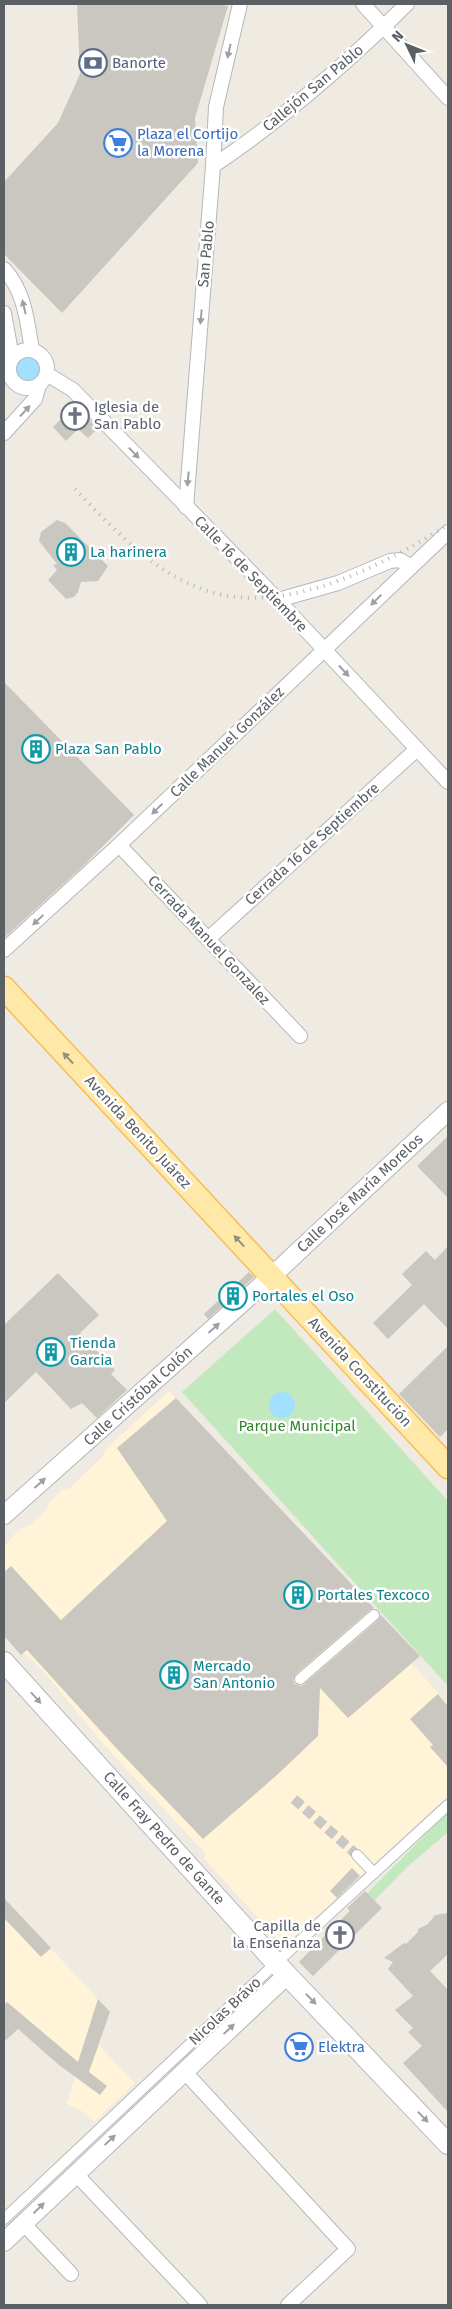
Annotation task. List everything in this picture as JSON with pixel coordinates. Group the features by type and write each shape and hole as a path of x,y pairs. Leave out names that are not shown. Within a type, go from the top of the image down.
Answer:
{"main road":[{"name":"Avenida Benito Juárez","path":"4,988 272,1276"},
{"name":"Avenida Constitución","path":"272,1276 448,1467"},
{"name":"Calle Fray Pedro de Gante","path":"4,1662 282,1968 448,2144"}],"street":[{"name":"San Pablo","path":"186,507 216,107 240,4"},
{"path":"363,4 448,98"},
{"name":"Callejón San Pablo","path":"213,166 247,143 297,104 407,4"},
{"path":"4,269 18,287 24,303 32,350"},
{"path":"4,314 12,358"},
{"path":"4,433 36,400 43,379 47,366 45,358 32,350 24,350 12,358 9,364 7,382 27,388 43,379"},
{"name":"Calle 16 de Septiembre","path":"43,379 73,390 278,600 448,782"},
{"name":"Calle Manuel González","path":"4,950 119,845 448,532"},
{"path":"278,600 338,583 390,561 400,560 411,567"},
{"name":"Cerrada 16 de Septiembre","path":"208,939 417,749"},
{"name":"Cerrada Manuel Gonzalez","path":"119,845 300,1036"},
{"name":"Calle José María Morelos","path":"272,1276 448,1111"},
{"name":"Calle Cristóbal Colón","path":"4,1515 272,1276"},
{"path":"300,1679 374,1615"},
{"name":"Nicolas Brávo","path":"4,2242 184,2071 374,1873 448,1806"},
{"path":"357,1855 374,1873"},
{"name":"Nicolas Brávo","path":"4,2219 282,1968"},
{"path":"184,2071 348,2249 288,2305"},
{"path":"75,2173 200,2305"},
{"path":"23,2223 71,2274"}],"shaded area":[{"path":"169,1391 448,1704 448,1796 284,1946 204,1859 206,1854 106,1747 39,1666 4,1636 4,1546 20,1529 30,1525 47,1509 49,1502 62,1490 70,1488 102,1457 106,1449"},
{"path":"4,1898 110,2012 99,2045 135,2083 94,2122 79,2109 67,2104 75,2077 18,2029 4,2042"}],"green space":[{"name":"Parque Municipal","path":"275,1309 448,1501 448,1686 182,1392"},
{"path":"448,1812 448,1832 406,1868 307,1970 299,1962"}],"water":[{"path":"28,350 35,351 41,356 46,362 46,376 41,382 35,387 28,388 21,387 15,382 10,376 9,369 10,362 15,356 21,351"},
{"path":"282,1392 291,1396 295,1405 291,1414 282,1418 273,1414 269,1405 273,1396"}],"building":[{"name":"Plaza el Cortijo la Morena","path":"77,4 217,4 228,6 195,118 198,163 62,313 4,254 4,182 58,123 80,74"},
{"name":"Iglesia de San Pablo","path":"75,405 98,428 88,438 78,429 66,441 53,427"},
{"name":"La harinera","path":"57,520 65,523 108,566 98,581 81,582 78,592 74,597 66,599 48,580 57,570 53,565 57,564 39,541 41,532"},
{"name":"Plaza San Pablo","path":"4,682 134,815 84,865 4,938"},
{"path":"448,1136 448,1198 417,1166"},
{"path":"448,1246 448,1329 424,1304 388,1339 373,1323 412,1285 402,1274 426,1251 435,1260"},
{"path":"249,1272 254,1277 208,1319 204,1314"},
{"name":"Tienda Garcia","path":"58,1273 99,1315 80,1333 115,1370 111,1374 127,1390 97,1418 82,1403 71,1409 36,1372 4,1403 4,1325"},
{"path":"448,1346 448,1429 440,1437 399,1394"},
{"path":"176,1398 374,1608 296,1674 293,1680 295,1684 301,1686 304,1684 378,1620 381,1615 420,1656 348,1718 320,1688 318,1736 277,1775 203,1839 119,1751 27,1650 21,1655 4,1636 4,1572 11,1566 61,1620 167,1521 117,1448"},
{"path":"438,1694 448,1706 448,1767 430,1747 433,1745 410,1719"},
{"path":"352,1868 360,1876 337,1898 330,1891"},
{"name":"Capilla de la Enseñanza","path":"365,1891 382,1908 313,1976 299,1962 350,1911 347,1908"},
{"path":"4,1898 51,1948 41,1957 4,1918"},
{"path":"448,1913 448,1954 430,1971 448,1990 448,2112 403,2063 422,2046 408,2032 413,2028 395,2010 413,1996 388,1969 393,1962 384,1958 404,1943 406,1944 418,1932 418,1929 428,1924 435,1915"},
{"path":"98,1999 110,2012 89,2072 107,2086 100,2095 59,2065 18,2029 4,2042 4,2005 7,2002 78,2062"}],"tunnel":[{"path":"238,1590 303,1534"},
{"path":"294,1799 357,1855"}],"railway":[{"path":"75,489 129,543 159,566 192,585 224,595 257,598 291,594 325,585 358,573 390,558 448,525"}],"place":[{"name":"Banorte","path":"93,63"},
{"name":"Plaza el Cortijo la Morena","path":"118,143"},
{"name":"Iglesia de San Pablo","path":"75,416"},
{"name":"La harinera","path":"71,552"},
{"name":"Plaza San Pablo","path":"36,749"},
{"name":"Portales el Oso","path":"233,1296"},
{"name":"Tienda Garcia","path":"51,1352"},
{"name":"Portales Texcoco","path":"298,1595"},
{"name":"Mercado San Antonio","path":"174,1675"},
{"name":"Capilla de la Enseñanza","path":"340,1935"},
{"name":"Elektra","path":"299,2047"}]}
